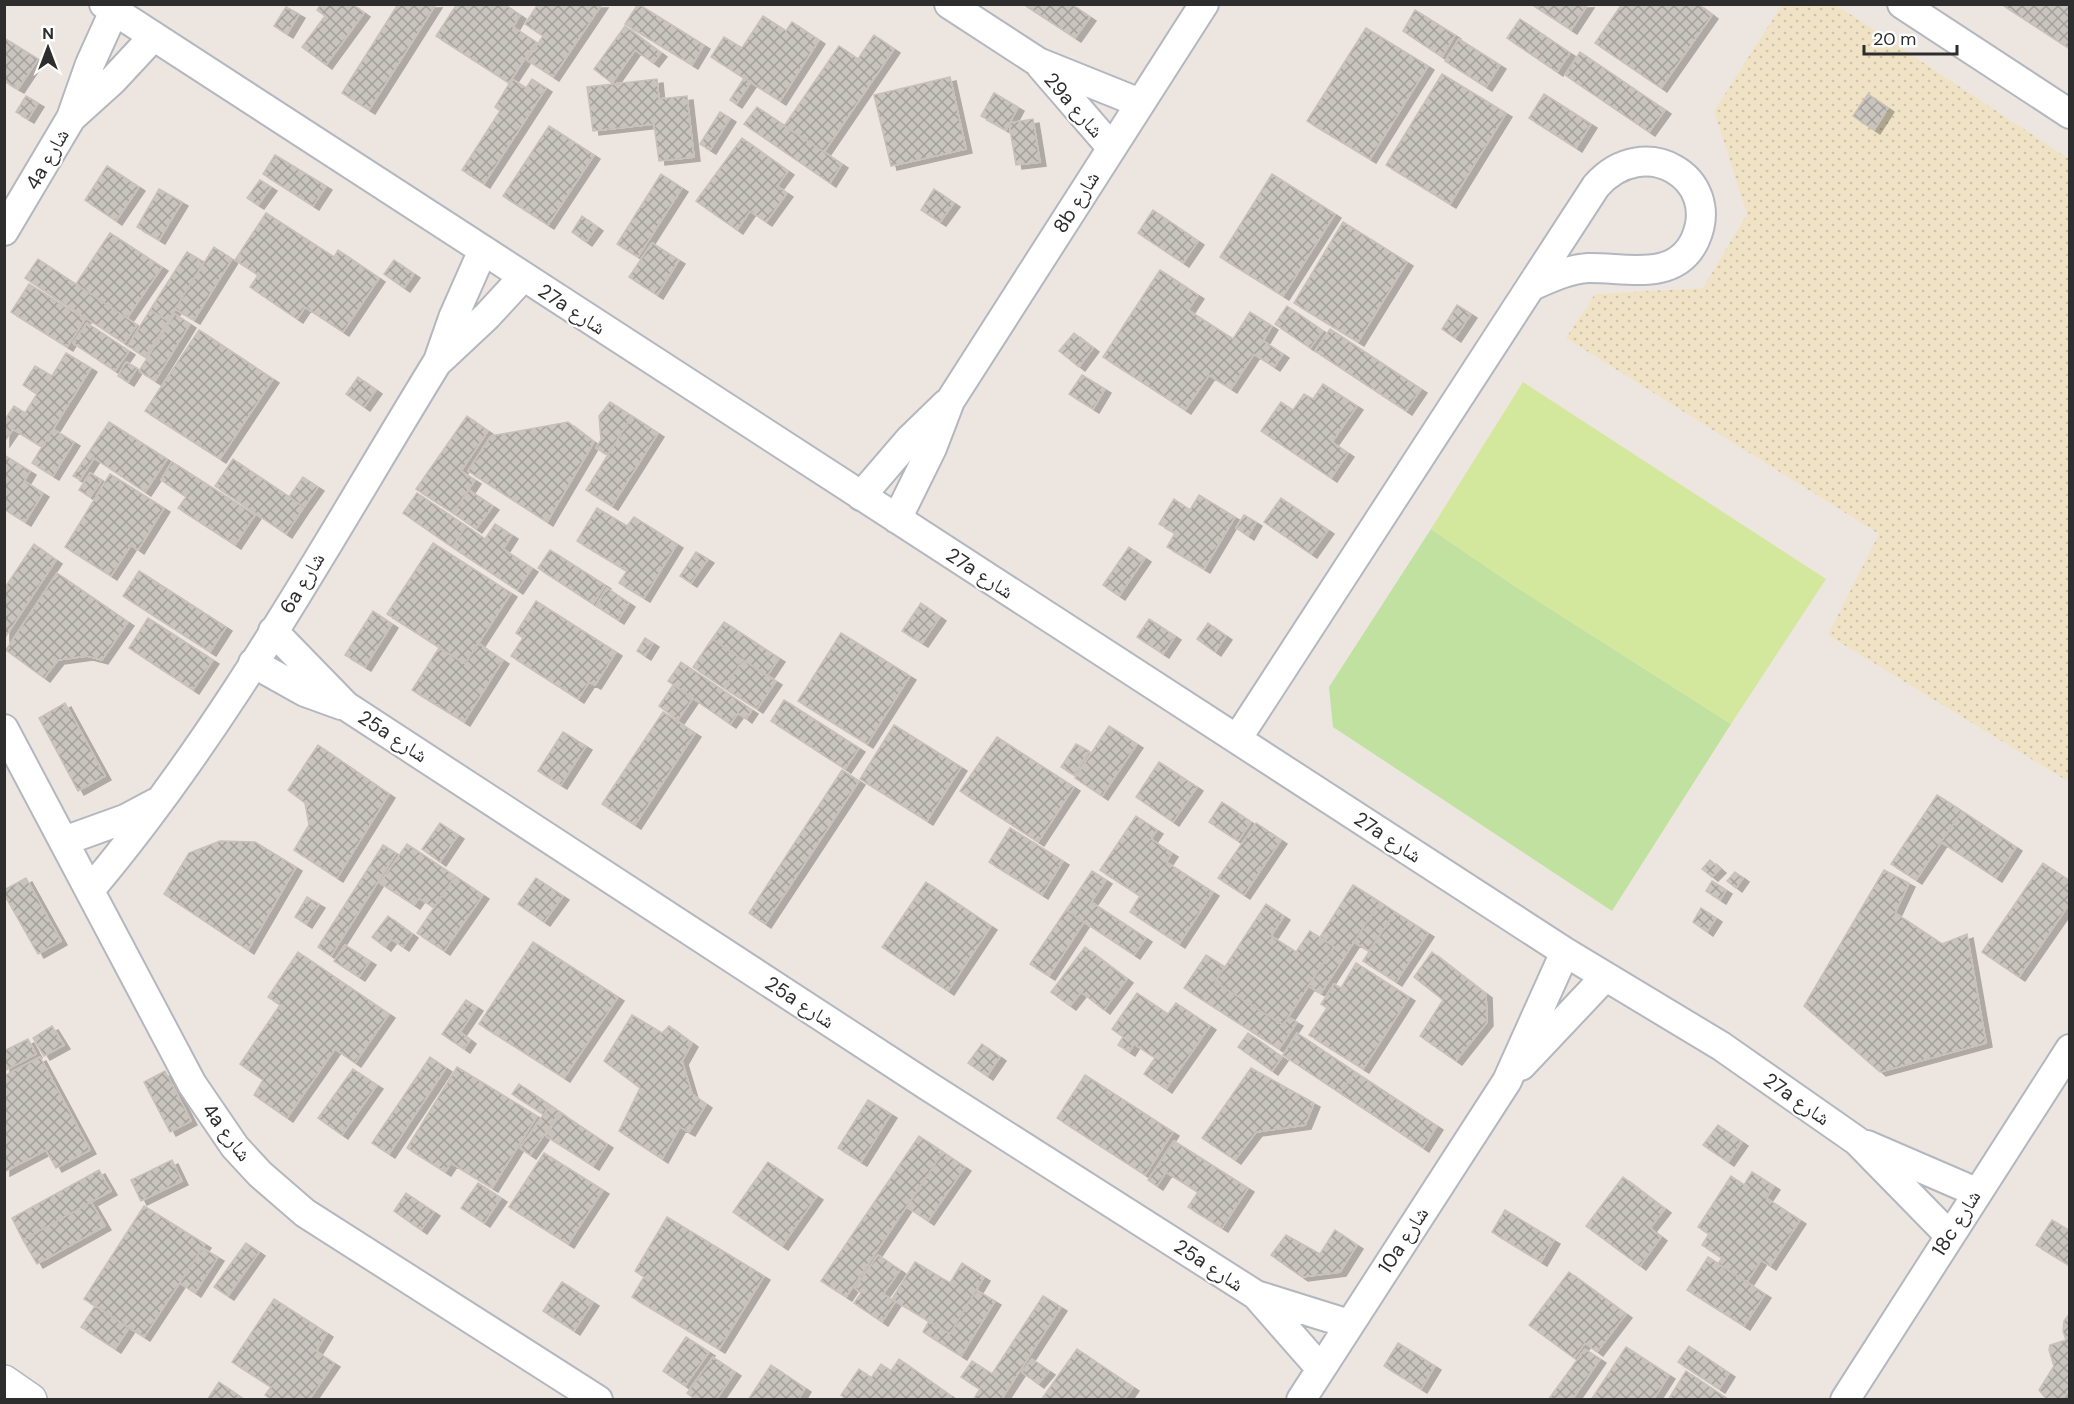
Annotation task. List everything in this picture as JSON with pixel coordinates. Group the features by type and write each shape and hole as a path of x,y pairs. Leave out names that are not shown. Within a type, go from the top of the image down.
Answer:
{"main road":[{"path":"4,1382 30,1400"}],"street":[{"name":"29a شارع","path":"949,4 1038,62 1140,103"},
{"name":"8b شارع","path":"897,519 932,448 950,401 1204,4"},
{"path":"1902,4 2070,114"},
{"name":"27a شارع","path":"109,8 1565,952 1721,1046 1857,1141 1949,1234"},
{"name":"4a شارع","path":"4,231 71,118 109,8"},
{"name":"4a شارع","path":"71,118 113,80 153,37"},
{"name":"29a شارع","path":"1038,62 1111,147"},
{"path":"1237,739 1587,198 1606,175 1620,165 1635,160 1653,160 1670,165 1684,176 1694,190 1700,206 1700,224 1695,241 1684,255 1670,266 1648,271 1587,268 1571,271 1532,286"},
{"name":"6a شارع","path":"90,890 136,835 273,631 438,361 453,318 483,250"},
{"name":"6a شارع","path":"438,361 523,277"},
{"name":"8b شارع","path":"861,496 910,439 950,401"},
{"name":"25a شارع","path":"273,631 346,706 918,1079 1256,1295 1349,1324"},
{"name":"25a شارع","path":"253,663 305,692 346,706"},
{"name":"4a شارع","path":"4,729 192,1084 235,1147 260,1174 305,1213 598,1400"},
{"name":"6a شارع","path":"64,840 125,819 160,801"},
{"name":"10a شارع","path":"1301,1400 1507,1081 1565,952"},
{"name":"10a شارع","path":"1507,1081 1605,977"},
{"name":"18c شارع","path":"1845,1400 1976,1191 2070,1049"},
{"name":"27a شارع","path":"1857,1141 1976,1191"},
{"name":"25a شارع","path":"1256,1295 1321,1369"}],"sand":[{"path":"1782,5 1836,5 2069,159 2069,782 1828,635 1879,534 1566,338 1595,294 1703,288 1747,214 1714,111"}],"green space":[{"path":"1523,382 1826,579 1731,724 1513,585 1431,529"},
{"path":"1431,529 1513,585 1731,724 1612,911 1333,727 1329,687"}],"building":[{"path":"321,4 352,4 364,13 326,65 302,47 325,16 317,10"},
{"path":"398,4 436,4 369,110 342,93"},
{"path":"457,4 504,4 520,15 513,27 536,42 509,83 436,36"},
{"path":"538,4 602,4 553,77 527,60 543,36 525,24"},
{"path":"638,4 704,45 692,65 625,24"},
{"path":"1023,4 1071,4 1090,17 1075,38"},
{"path":"1531,4 1588,4 1571,30"},
{"path":"1622,4 1698,4 1712,15 1661,88 1595,43"},
{"path":"2001,4 2066,4 2070,7 2070,49"},
{"path":"286,7 299,14 287,34 274,26"},
{"path":"1415,10 1455,35 1442,57 1403,31"},
{"path":"763,16 786,31 792,22 819,40 780,101 711,57 724,37 742,48"},
{"path":"1520,19 1570,53 1557,72 1507,38"},
{"path":"625,26 661,53 653,63 635,50 612,83 594,69"},
{"path":"1366,28 1428,66 1370,159 1307,121"},
{"path":"874,35 894,49 824,152 784,126 839,46 858,59"},
{"path":"4,38 38,59 18,89 4,81"},
{"path":"1459,39 1500,65 1486,87 1445,61"},
{"path":"1580,52 1665,110 1649,132 1565,75"},
{"path":"1442,74 1506,113 1450,204 1386,165"},
{"path":"950,77 966,149 891,166 874,95"},
{"path":"744,78 751,82 736,104 730,100"},
{"path":"512,79 526,88 532,79 546,88 484,184 462,170 500,111 495,107"},
{"path":"657,79 659,99 687,96 694,157 659,161 654,124 593,131 587,87"},
{"path":"994,93 1018,107 1006,130 981,116"},
{"path":"1544,94 1591,124 1576,148 1529,118"},
{"path":"1868,94 1888,108 1874,130 1853,116"},
{"path":"26,96 38,103 28,119 16,112"},
{"path":"757,107 842,164 830,183 744,124"},
{"path":"720,112 730,118 710,150 700,144"},
{"path":"1033,119 1040,162 1016,165 1009,123"},
{"path":"549,126 594,155 548,225 503,196"},
{"path":"742,138 788,171 777,186 787,193 766,222 750,211 737,230 696,201"},
{"path":"275,155 326,186 313,206 263,174"},
{"path":"107,166 139,187 116,221 85,200"},
{"path":"661,174 682,188 638,257 617,244"},
{"path":"1272,174 1335,214 1283,296 1220,257"},
{"path":"260,180 271,187 258,205 247,198"},
{"path":"159,189 182,202 159,240 137,227"},
{"path":"934,189 954,203 940,222 921,210"},
{"path":"1153,210 1198,241 1183,263 1138,233"},
{"path":"266,213 334,257 338,250 379,278 343,332 305,307 297,319 250,287 258,275 235,260"},
{"path":"582,216 597,227 586,242 572,232"},
{"path":"1343,222 1407,262 1358,342 1294,303"},
{"path":"110,233 162,267 127,318 76,284"},
{"path":"652,243 679,260 657,295 629,277"},
{"path":"214,247 232,259 194,320 175,309"},
{"path":"187,252 204,262 168,321 150,310"},
{"path":"38,259 137,325 124,343 25,278"},
{"path":"394,260 414,274 404,288 384,274"},
{"path":"1160,270 1198,295 1188,310 1233,339 1250,312 1272,326 1263,341 1283,354 1274,367 1254,354 1231,389 1209,375 1185,410 1103,357"},
{"path":"29,284 85,319 67,347 11,312"},
{"path":"1457,305 1471,314 1455,338 1442,329"},
{"path":"1287,306 1323,331 1310,348 1275,324"},
{"path":"150,310 168,321 145,357 128,346"},
{"path":"175,314 190,324 155,381 139,371"},
{"path":"87,323 129,351 115,371 73,343"},
{"path":"1330,329 1421,389 1406,411 1315,351"},
{"path":"199,330 273,379 220,459 145,411"},
{"path":"1074,333 1093,348 1079,367 1059,351"},
{"path":"66,353 91,368 42,447 13,429 4,442 4,421 14,406 25,413 37,394 23,385 35,366 52,376"},
{"path":"126,362 137,368 128,382 118,376"},
{"path":"1082,375 1105,389 1093,409 1069,394"},
{"path":"358,377 376,390 364,407 346,394"},
{"path":"1323,384 1357,406 1332,442 1348,453 1331,478 1261,431 1281,402 1293,410 1304,394 1313,399"},
{"path":"610,402 632,416 608,455 596,448 601,440 599,416"},
{"path":"467,416 488,431 461,471 475,480 453,513 416,489"},
{"path":"632,416 658,433 612,506 586,490"},
{"path":"109,422 167,459 145,492 94,458 80,480 73,476"},
{"path":"568,422 594,442 547,522 468,471 491,436"},
{"path":"53,429 74,442 53,476 32,463"},
{"path":"4,455 30,471 24,481 43,493 25,522 4,509"},
{"path":"233,459 304,507 286,534 215,486"},
{"path":"172,462 255,515 235,545 178,508 186,497 161,480"},
{"path":"90,473 102,480 90,497 79,490"},
{"path":"110,474 164,508 138,550 131,545 111,576 65,547"},
{"path":"303,477 318,487 304,507 289,497"},
{"path":"469,490 493,506 476,529 453,513"},
{"path":"417,493 466,526 452,547 403,513"},
{"path":"1199,495 1235,517 1204,569 1167,547 1175,533 1159,524 1174,499 1190,510"},
{"path":"1281,498 1328,530 1311,554 1264,522"},
{"path":"597,508 627,526 634,517 677,544 644,598 619,583 627,571 577,541"},
{"path":"1244,515 1256,522 1248,536 1236,528"},
{"path":"495,524 512,535 503,549 532,568 517,590 452,547 466,526 485,539"},
{"path":"433,543 511,593 465,664 387,614"},
{"path":"34,544 56,560 4,639 4,589"},
{"path":"1129,547 1145,558 1119,596 1103,585"},
{"path":"550,550 605,585 593,604 538,568"},
{"path":"696,552 708,559 691,583 680,576"},
{"path":"139,571 226,627 210,652 123,596"},
{"path":"57,573 128,622 102,660 87,656 58,660 44,678 6,650"},
{"path":"607,588 629,603 618,620 596,606"},
{"path":"536,601 616,652 595,685 589,682 578,699 511,656 523,638 516,633"},
{"path":"921,603 940,617 922,643 902,631"},
{"path":"373,611 392,624 365,667 345,655"},
{"path":"148,618 213,660 193,690 129,648"},
{"path":"1149,619 1175,636 1163,654 1137,637"},
{"path":"724,622 779,658 767,676 712,639"},
{"path":"1208,623 1226,636 1215,652 1197,639"},
{"path":"841,633 910,676 867,744 798,701"},
{"path":"645,638 653,643 645,656 637,651"},
{"path":"712,639 743,660 724,688 693,667"},
{"path":"478,643 503,660 464,722 412,690 439,648 465,664"},
{"path":"743,660 776,681 757,709 724,688"},
{"path":"681,662 752,710 746,719 738,713 730,724 668,681"},
{"path":"673,685 693,698 678,720 659,706"},
{"path":"784,700 859,748 845,769 771,721"},
{"path":"65,703 105,776 78,791 39,718"},
{"path":"663,712 695,733 635,825 602,804"},
{"path":"894,725 961,767 927,821 860,779"},
{"path":"1109,726 1137,744 1102,796 1075,778"},
{"path":"563,732 586,746 561,785 538,771"},
{"path":"997,737 1074,787 1038,842 960,791"},
{"path":"1076,744 1089,751 1074,775 1061,767"},
{"path":"318,745 389,794 337,878 294,850 309,825 305,803 288,790"},
{"path":"1159,762 1197,787 1173,822 1136,797"},
{"path":"842,770 859,781 765,924 749,913"},
{"path":"1937,795 1962,811 1916,880 1891,864"},
{"path":"1222,802 1251,822 1238,841 1209,822"},
{"path":"1962,811 2016,847 1996,878 1941,842"},
{"path":"1136,816 1157,830 1151,839 1172,853 1166,862 1213,892 1179,944 1130,912 1140,896 1100,870"},
{"path":"440,823 458,835 440,862 422,849"},
{"path":"1256,823 1281,840 1244,895 1218,878"},
{"path":"1010,828 1063,861 1042,895 989,862"},
{"path":"220,841 255,842 296,867 248,950 164,894 189,853"},
{"path":"407,844 455,876 434,908 419,898 414,905 380,883"},
{"path":"383,845 396,853 331,956 318,947"},
{"path":"1710,860 1720,869 1712,877 1702,869"},
{"path":"2043,863 2070,881 2070,903 2019,977 1982,952"},
{"path":"1884,870 1909,883 1895,913 1942,944 1967,934 1986,1043 1880,1072 1804,1006"},
{"path":"1092,871 1106,880 1091,902 1146,938 1134,955 1066,910"},
{"path":"1735,872 1743,878 1736,888 1727,881"},
{"path":"455,876 483,895 444,951 417,933"},
{"path":"26,878 61,941 38,954 4,894 4,890"},
{"path":"536,878 563,896 544,922 518,904"},
{"path":"1712,881 1726,890 1720,900 1706,891"},
{"path":"926,882 991,926 948,991 882,947"},
{"path":"1353,885 1380,902 1321,993 1308,986 1334,947 1320,937"},
{"path":"307,897 319,904 306,924 295,917"},
{"path":"1380,902 1395,912 1369,951 1354,942"},
{"path":"1266,904 1284,916 1271,936 1296,952 1310,931 1334,947 1283,1025 1215,982"},
{"path":"1701,908 1716,918 1707,932 1693,922"},
{"path":"1066,910 1084,922 1049,976 1030,964"},
{"path":"1395,912 1428,933 1396,982 1363,961"},
{"path":"388,916 412,934 403,947 391,939 385,947 372,937"},
{"path":"533,942 618,997 564,1078 479,1024"},
{"path":"345,945 370,961 359,977 334,961"},
{"path":"1085,947 1127,979 1104,1010 1081,992 1070,1006 1051,992"},
{"path":"298,952 389,1014 355,1063 335,1049 287,1118 254,1095 263,1080 240,1064 280,1005 268,997"},
{"path":"1432,952 1486,994 1487,1022 1456,1061 1420,1036 1443,1000 1414,977"},
{"path":"1206,955 1225,967 1215,982 1283,1025 1288,1017 1297,1022 1279,1049 1184,988"},
{"path":"1356,963 1409,997 1363,1069 1309,1035 1327,1008 1321,1004 1334,984 1341,988"},
{"path":"1137,993 1168,1014 1176,1003 1210,1026 1166,1089 1144,1074 1155,1058 1134,1044 1129,1052 1118,1045 1123,1037 1112,1029"},
{"path":"466,1000 477,1007 460,1032 470,1040 464,1049 442,1034"},
{"path":"632,1015 662,1033 669,1026 692,1043 682,1061 692,1094 706,1104 689,1132 680,1127 662,1159 619,1131 640,1088 604,1061"},
{"path":"52,1026 64,1045 44,1056 33,1038"},
{"path":"1248,1033 1282,1057 1272,1071 1238,1047"},
{"path":"1297,1033 1355,1072 1340,1093 1283,1055"},
{"path":"28,1039 36,1054 4,1071 4,1051"},
{"path":"982,1044 1000,1057 987,1076 968,1063"},
{"path":"40,1057 90,1150 56,1168 46,1150 4,1172 4,1076"},
{"path":"430,1057 446,1068 389,1154 372,1143"},
{"path":"457,1067 537,1116 492,1188 451,1163 445,1172 407,1148"},
{"path":"1251,1068 1314,1103 1305,1125 1256,1132 1235,1160 1202,1138"},
{"path":"353,1069 377,1085 342,1135 318,1118"},
{"path":"165,1071 191,1121 170,1132 144,1082"},
{"path":"1355,1072 1437,1126 1423,1148 1340,1093"},
{"path":"1085,1075 1173,1132 1145,1175 1057,1118"},
{"path":"519,1084 550,1105 544,1115 512,1094"},
{"path":"868,1100 891,1114 861,1162 838,1148"},
{"path":"550,1105 560,1112 530,1155 520,1148"},
{"path":"561,1113 607,1144 593,1166 546,1136"},
{"path":"1718,1125 1742,1142 1728,1162 1703,1145"},
{"path":"919,1136 943,1152 846,1297 821,1281"},
{"path":"1174,1141 1248,1188 1222,1228 1188,1207 1198,1192 1166,1172 1157,1186 1148,1180"},
{"path":"943,1152 965,1167 928,1221 907,1207"},
{"path":"544,1153 603,1190 568,1244 509,1207"},
{"path":"172,1160 182,1181 141,1201 131,1180"},
{"path":"768,1162 817,1196 782,1246 733,1212"},
{"path":"99,1170 111,1191 23,1240 12,1218"},
{"path":"1752,1172 1774,1186 1766,1198 1800,1220 1770,1266 1761,1260 1747,1282 1718,1264 1722,1258 1702,1245 1709,1234 1698,1227 1731,1176 1744,1185"},
{"path":"1623,1177 1665,1209 1650,1228 1661,1237 1640,1266 1586,1226"},
{"path":"478,1183 501,1198 484,1223 461,1208"},
{"path":"406,1193 434,1212 421,1230 394,1211"},
{"path":"91,1202 105,1226 37,1264 23,1240"},
{"path":"144,1206 205,1244 144,1337 84,1299"},
{"path":"1505,1210 1554,1240 1541,1262 1492,1232"},
{"path":"667,1217 764,1276 719,1349 632,1297 644,1277 635,1271"},
{"path":"2052,1220 2070,1231 2070,1266 2036,1245"},
{"path":"1335,1230 1357,1245 1340,1272 1302,1277 1271,1255 1286,1235 1320,1254"},
{"path":"246,1243 259,1252 228,1296 214,1287"},
{"path":"202,1248 218,1257 195,1293 180,1283"},
{"path":"878,1255 900,1270 883,1294 895,1302 882,1322 854,1303 861,1293 855,1288"},
{"path":"1708,1257 1765,1294 1744,1326 1687,1290"},
{"path":"915,1262 950,1283 962,1263 984,1277 950,1334 892,1299"},
{"path":"1569,1272 1626,1314 1597,1352 1585,1343 1574,1358 1529,1325"},
{"path":"562,1282 593,1302 574,1331 543,1311"},
{"path":"976,1290 995,1301 961,1356 923,1332 929,1321 950,1334"},
{"path":"1043,1296 1061,1307 1001,1400 973,1400 980,1389 961,1377 972,1361 992,1374"},
{"path":"274,1299 327,1333 316,1351 334,1363 309,1400 272,1400 265,1395 271,1387 232,1362"},
{"path":"95,1306 129,1328 115,1349 81,1327"},
{"path":"2070,1313 2070,1389 2062,1399 2047,1400 2039,1390 2054,1366 2049,1350 2050,1345 2066,1340 2063,1331 2064,1321"},
{"path":"686,1337 709,1352 685,1386 663,1371"},
{"path":"1398,1343 1435,1366 1421,1389 1384,1366"},
{"path":"1689,1346 1729,1373 1719,1389 1678,1362"},
{"path":"1626,1347 1669,1375 1653,1400 1591,1400"},
{"path":"1077,1349 1133,1387 1124,1400 1041,1400"},
{"path":"1585,1349 1600,1359 1572,1400 1548,1400"},
{"path":"713,1357 735,1372 716,1400 696,1400 687,1393"},
{"path":"899,1359 951,1396 948,1400 847,1400 841,1395 859,1369 871,1378 881,1364 891,1371"},
{"path":"1032,1359 1049,1371 1038,1384 1022,1372"},
{"path":"771,1365 805,1388 798,1400 748,1400"},
{"path":"1686,1371 1729,1400 1668,1400"},
{"path":"219,1382 245,1400 207,1400"}]}
